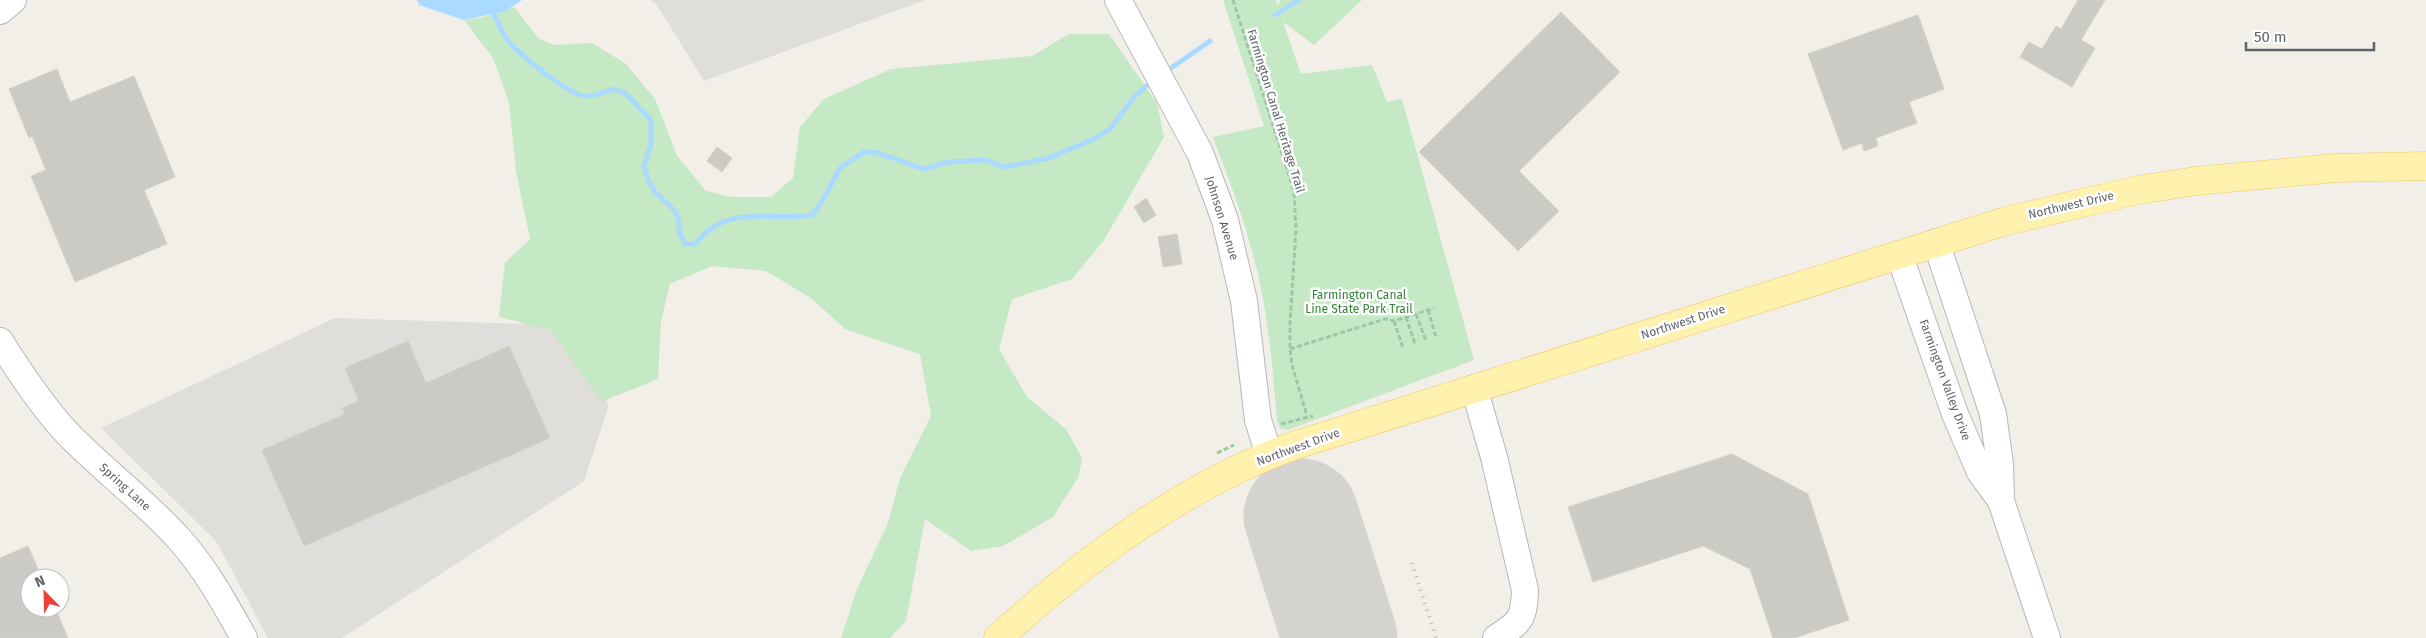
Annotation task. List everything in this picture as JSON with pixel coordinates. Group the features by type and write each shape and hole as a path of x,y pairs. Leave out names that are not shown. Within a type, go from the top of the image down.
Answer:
{"main road":[{"name":"Northwest Drive","path":"998,638 1076,572 1126,537 1211,484 1269,455 1474,388 2006,220 2083,202 2196,181 2283,172 2426,166"}],"street":[{"path":"0,11 13,0"},
{"name":"Johnson Avenue","path":"1118,0 1200,154 1225,220 1244,301 1258,420 1269,455"},
{"name":"Farmington Valley Drive","path":"1936,242 1992,414 2000,464 2001,502"},
{"name":"Farmington Valley Drive","path":"1899,254 1955,414 1980,472 2001,502 2047,638"},
{"name":"Spring Lane","path":"0,341 29,387 67,432 151,510 185,546 216,590 244,638"},
{"path":"1474,388 1494,457 1525,590 1524,612 1519,621 1496,638"}],"path":[{"name":"Farmington Canal Heritage Trail","path":"1233,0 1294,191 1296,229 1290,349 1292,365 1308,416 1289,420"},
{"path":"1290,349 1385,319 1394,321 1434,308"},
{"path":"1428,310 1436,337"},
{"path":"1416,314 1426,341"},
{"path":"1406,317 1414,344"},
{"path":"1394,321 1403,348"}],"shaded area":[{"path":"651,0 925,0 704,81 657,5"},
{"path":"335,318 558,325 609,405 584,481 342,638 268,638 216,541 101,428"}],"green space":[{"name":"Farmington Canal Line State Park Trail","path":"1223,0 1276,0 1278,6 1280,0 1362,0 1314,45 1283,22 1301,74 1372,65 1387,102 1402,99 1474,360 1288,430 1280,428 1277,421 1268,328 1254,256 1213,137 1264,126"},
{"path":"514,7 539,39 555,45 592,43 626,64 655,99 677,156 706,191 731,197 771,197 793,178 800,127 824,99 891,69 1032,56 1069,34 1109,34 1157,103 1164,137 1104,240 1072,279 1012,299 999,349 1027,397 1066,429 1082,458 1079,476 1053,517 1003,546 971,551 925,519 906,621 890,638 841,638 857,589 888,523 900,478 931,416 920,354 845,329 811,298 766,271 712,266 670,284 661,321 658,379 603,401 592,389 551,330 499,317 505,263 530,239 516,171 509,102 493,58 464,20 480,18"}],"water":[{"path":"417,0 522,0 506,11 464,20 419,5"}],"building":[{"path":"2078,0 2105,0 2081,40 2095,48 2072,87 2020,57 2029,42 2042,49 2056,26 2061,29"},
{"path":"1561,12 1620,72 1519,171 1559,211 1518,251 1419,152"},
{"path":"1918,15 1944,89 1909,102 1917,123 1876,138 1878,146 1864,151 1862,143 1843,150 1808,54"},
{"path":"57,69 70,102 134,76 175,177 144,190 167,244 75,282 31,176 46,170 32,136 29,138 9,89"},
{"path":"717,147 732,158 722,172 707,161"},
{"path":"1146,198 1156,215 1144,223 1134,207"},
{"path":"1177,234 1182,264 1163,267 1158,237"},
{"path":"408,341 426,383 509,346 550,438 304,546 262,450 345,414 342,408 359,401 345,368"},
{"path":"1732,454 1808,494 1849,620 1794,638 1773,638 1750,569 1703,546 1593,582 1568,507"},
{"path":"28,546 38,568 20,568 20,618 59,618 68,638 0,638 0,558"}],"waterway":[{"path":"488,0 506,38 520,53 543,72 577,94 585,96 596,95 615,89 626,94 651,120 651,144 644,166 649,182 656,193 674,210 679,220 679,231 685,244 695,244 708,231 735,218 812,215 822,202 840,168 864,152 878,153 924,169 948,162 985,160 1005,167 1049,158 1096,138 1110,129 1134,97 1153,80"},
{"path":"1275,15 1299,0"},
{"path":"1164,73 1210,41"}],"runway":[{"path":"1301,516 1340,638"}],"railway":[{"path":"1412,563 1436,638"}]}
